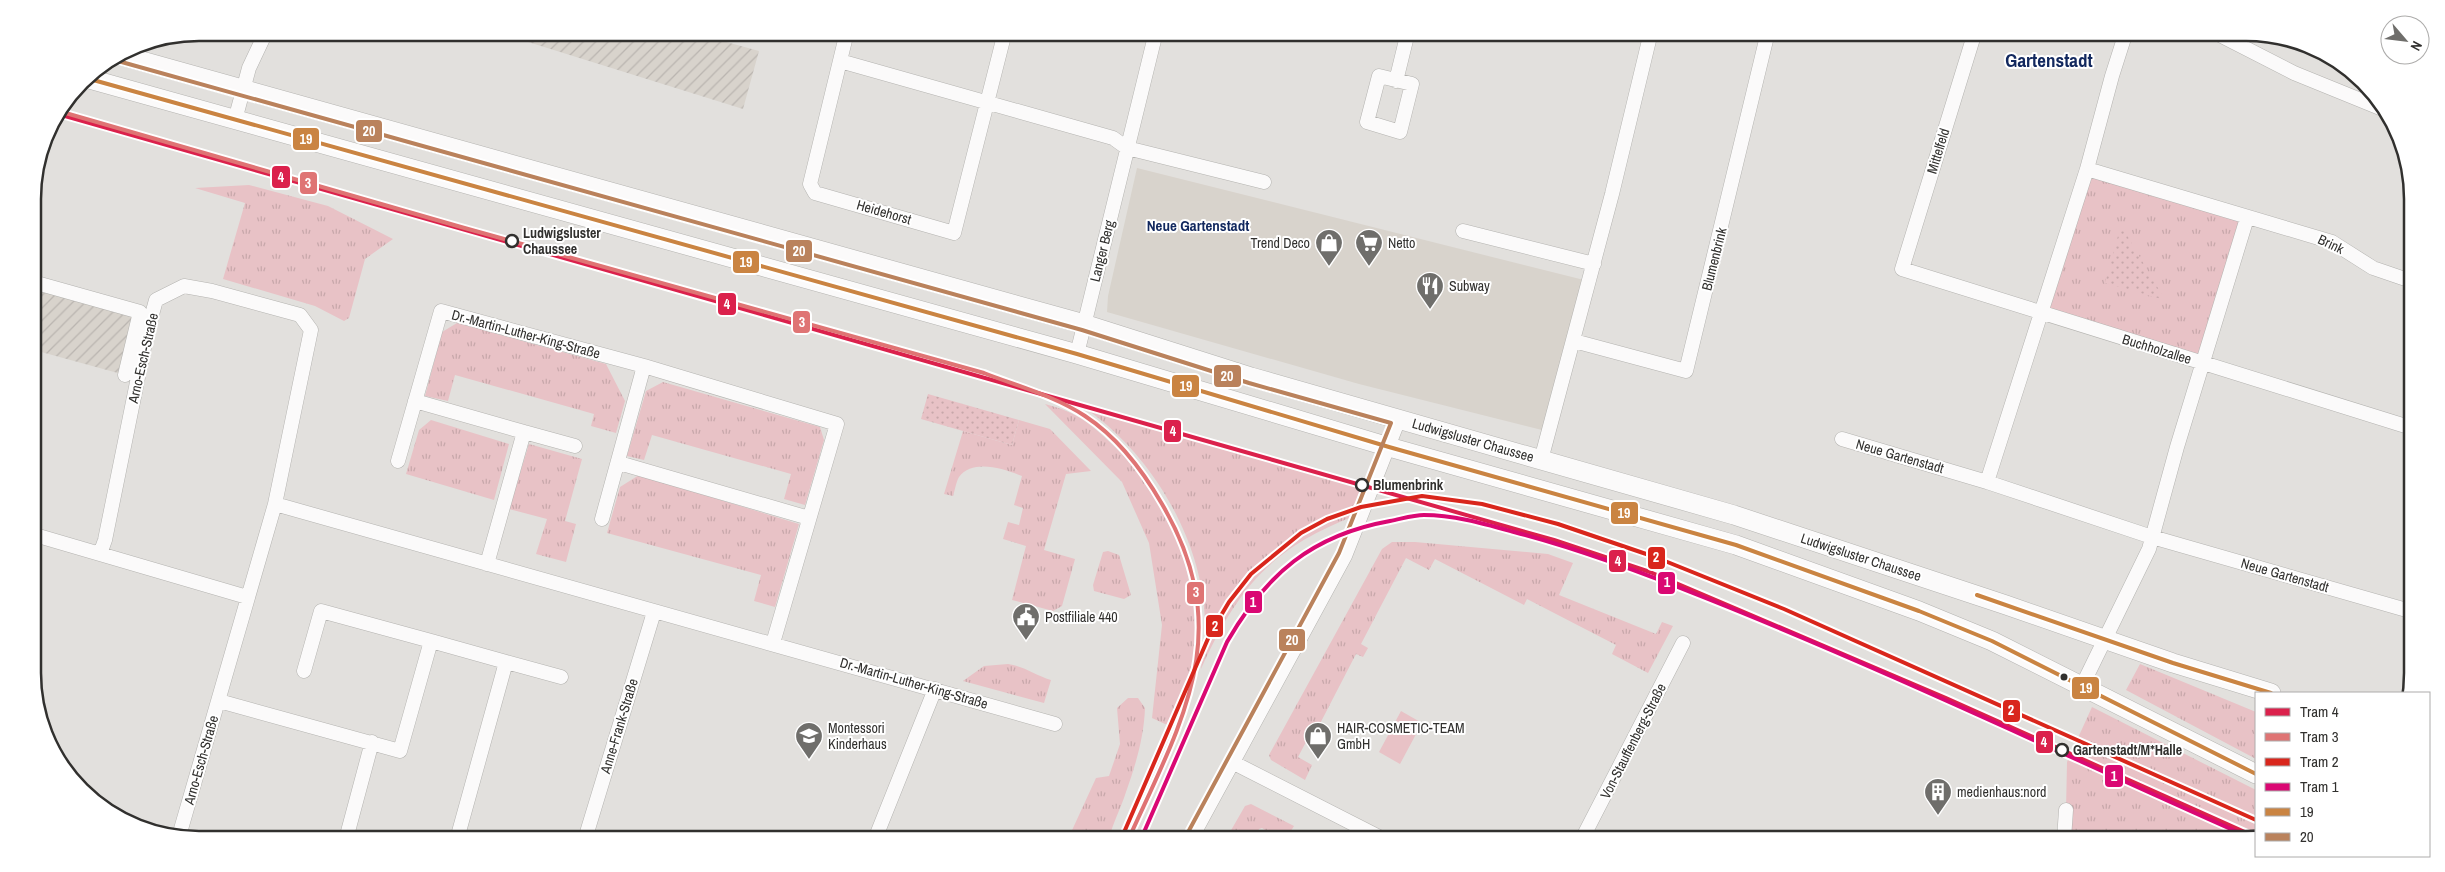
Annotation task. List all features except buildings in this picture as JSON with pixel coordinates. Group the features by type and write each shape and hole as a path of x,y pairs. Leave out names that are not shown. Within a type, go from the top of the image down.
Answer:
{"street":[{"path":"235,120 249,68 262,41"},
{"name":"Heidehorst","path":"845,41 810,184 815,193 954,232 1003,41"},
{"name":"Langer Berg","path":"1077,354 1154,41"},
{"path":"1396,81 1406,41"},
{"path":"1541,460 1594,264 1649,41"},
{"name":"Blumenbrink","path":"1574,341 1686,371 1766,41"},
{"name":"Mittelfeld","path":"1902,269 1972,41"},
{"path":"1987,482 2043,314 2123,41"},
{"path":"2232,41 2294,73 2372,105"},
{"name":"Ludwigsluster Chaussee","path":"130,57 1084,324 1251,377 1734,515 2104,638 2173,663 2268,692"},
{"path":"840,61 1113,138 1127,148 1264,182"},
{"path":"95,80 1077,354 1389,447 1736,545 1938,618 1992,641 2255,773"},
{"name":"Brink","path":"2087,169 2332,242 2373,268 2404,279"},
{"path":"2082,686 2149,549 2202,362 2247,218"},
{"path":"1463,231 1594,264"},
{"name":"Buchholzallee","path":"1902,269 2404,425"},
{"path":"42,284 140,312 125,375"},
{"name":"Arno-Esch-Straße","path":"100,554 105,540 147,333 156,300 184,286 212,291 300,315 311,330 275,504 181,829"},
{"name":"Dr.-Martin-Luther-King-Straße","path":"398,461 441,311 644,366 837,424 773,643"},
{"path":"602,519 619,463 644,366"},
{"path":"415,401 575,446"},
{"path":"1196,831 1346,556 1400,419"},
{"path":"487,564 524,432"},
{"name":"Neue Gartenstadt","path":"1842,439 1987,482 2152,537 2404,608"},
{"path":"619,463 810,518"},
{"name":"Dr.-Martin-Luther-King-Straße","path":"275,504 1055,724"},
{"path":"41,537 247,597"},
{"path":"304,671 321,611 561,677"},
{"name":"Anne-Frank-Straße","path":"587,831 654,612"},
{"path":"219,701 400,751 431,641"},
{"name":"Von-Stauffenberg-Straße","path":"1586,830 1683,643"},
{"path":"460,831 506,662"},
{"path":"878,831 935,689"},
{"path":"348,831 372,742"},
{"path":"1232,762 1366,830"},
{"path":"2065,830 2066,810"}],"shaded area":[{"path":"525,41 723,41 759,51 743,109"},
{"path":"1137,168 1592,282 1550,432 1359,384 1107,312 1108,296"},
{"path":"42,284 140,312 125,375 42,352"}],"green space":[{"path":"2087,169 2247,218 2202,363 2043,314"},
{"path":"249,185 328,206 393,239 365,259 349,318 344,321 315,306 223,279 245,203 195,188"},
{"path":"2121,225 2165,300 2105,283"},
{"path":"457,323 606,364 625,401 616,433 591,426 594,414 455,375 448,401 425,396 442,332"},
{"path":"663,382 820,427 824,440 805,505 784,499 791,474 652,435 644,460 627,456 646,391"},
{"path":"928,394 1019,420 1012,445 921,419"},
{"path":"1060,397 1373,487 1363,513 1332,525 1305,539 1283,554 1245,591 1215,639 1201,669 1205,639 1204,604 1198,573 1189,543 1176,514 1160,486 1141,460 1120,437 1084,408"},
{"path":"1045,404 1076,415 1115,447 1141,475 1162,507 1178,542 1189,579 1194,616 1194,655 1188,692 1176,729 1152,718 1162,625 1149,543 1122,482"},
{"path":"431,420 509,444 494,500 406,474 419,430"},
{"path":"1019,420 1050,429 1091,471 1066,474 1044,550 1075,559 1062,606 1053,611 1012,600 1026,546 1003,539 1008,522 1019,525 1023,508 1014,505 1022,476 998,468 981,466 972,468 965,471 959,477 953,496 944,494 963,431 1012,445"},
{"path":"529,444 582,459 565,521 576,524 566,562 536,554 547,519 509,509"},
{"path":"639,475 799,524 775,607 754,601 761,575 607,533 620,487"},
{"path":"1392,542 1415,542 1548,554 1573,563 1559,595 1656,634 1662,622 1673,626 1648,673 1612,654 1616,645 1527,599 1524,605 1435,559 1429,570 1406,558 1361,644 1368,648 1363,657 1356,654 1310,743 1306,742 1298,757 1312,765 1305,780 1271,760 1269,755 1382,549"},
{"path":"1108,551 1119,555 1131,595 1124,599 1094,591 1093,585 1103,552"},
{"path":"1008,664 1051,680 1044,703 963,681 984,666"},
{"path":"2140,664 2255,712 2255,758 2126,690"},
{"path":"1128,698 1138,698 1145,708 1139,750 1124,798 1112,831 1072,831 1096,778 1109,776 1120,744 1117,708"},
{"path":"2092,707 2255,789 2255,830 2058,830 2066,810 2067,762"},
{"path":"1401,711 1422,723 1400,764 1379,752"},
{"path":"1251,804 1294,826 1291,830 1266,830 1262,828 1258,830 1231,830 1245,806"}],"tram line":[{"name":"3","path":"67,113 461,227 984,373 1049,397 1097,424 1138,467 1155,492 1184,550 1196,593 1199,633 1194,673 1183,712 1168,752 1132,831"},
{"name":"4","path":"65,116 1554,540 1650,572 1946,698 2240,830"},
{"name":"2","path":"1125,831 1210,634 1229,602 1251,574 1301,533 1327,519 1361,507 1422,496 1482,504 1558,524 1655,557 1784,609 2255,820"},
{"name":"1","path":"1145,831 1227,642 1258,596 1294,561 1337,536 1362,527 1424,515 1469,520 1492,526 1588,554 1660,580 1845,656 2233,830"}],"transit line":[{"name":"20","path":"121,62 1082,330 1249,383 1391,423 1339,553 1189,831"},
{"name":"19","path":"95,80 1077,354 1389,447 1736,545 1919,611 1992,641 2255,773"},
{"name":"19","path":"1977,595 2173,663 2268,692"}],"place":[{"name":"Ludwigsluster Chaussee","path":"512,241"},
{"name":"Trend Deco","path":"1329,267"},
{"name":"Netto","path":"1369,267"},
{"name":"Subway","path":"1430,310"},
{"name":"Blumenbrink","path":"1362,485"},
{"name":"Postfiliale 440","path":"1026,641"},
{"name":"Gartenstadt/M*Halle","path":"2062,750"},
{"name":"Montessori Kinderhaus","path":"809,760"},
{"name":"HAIR-COSMETIC-TEAM GmbH","path":"1318,760"},
{"name":"medienhaus:nord","path":"1938,816"}],"district":[{"name":"Gartenstadt","path":"2049,60"},
{"name":"Neue Gartenstadt","path":"1198,225"}]}
